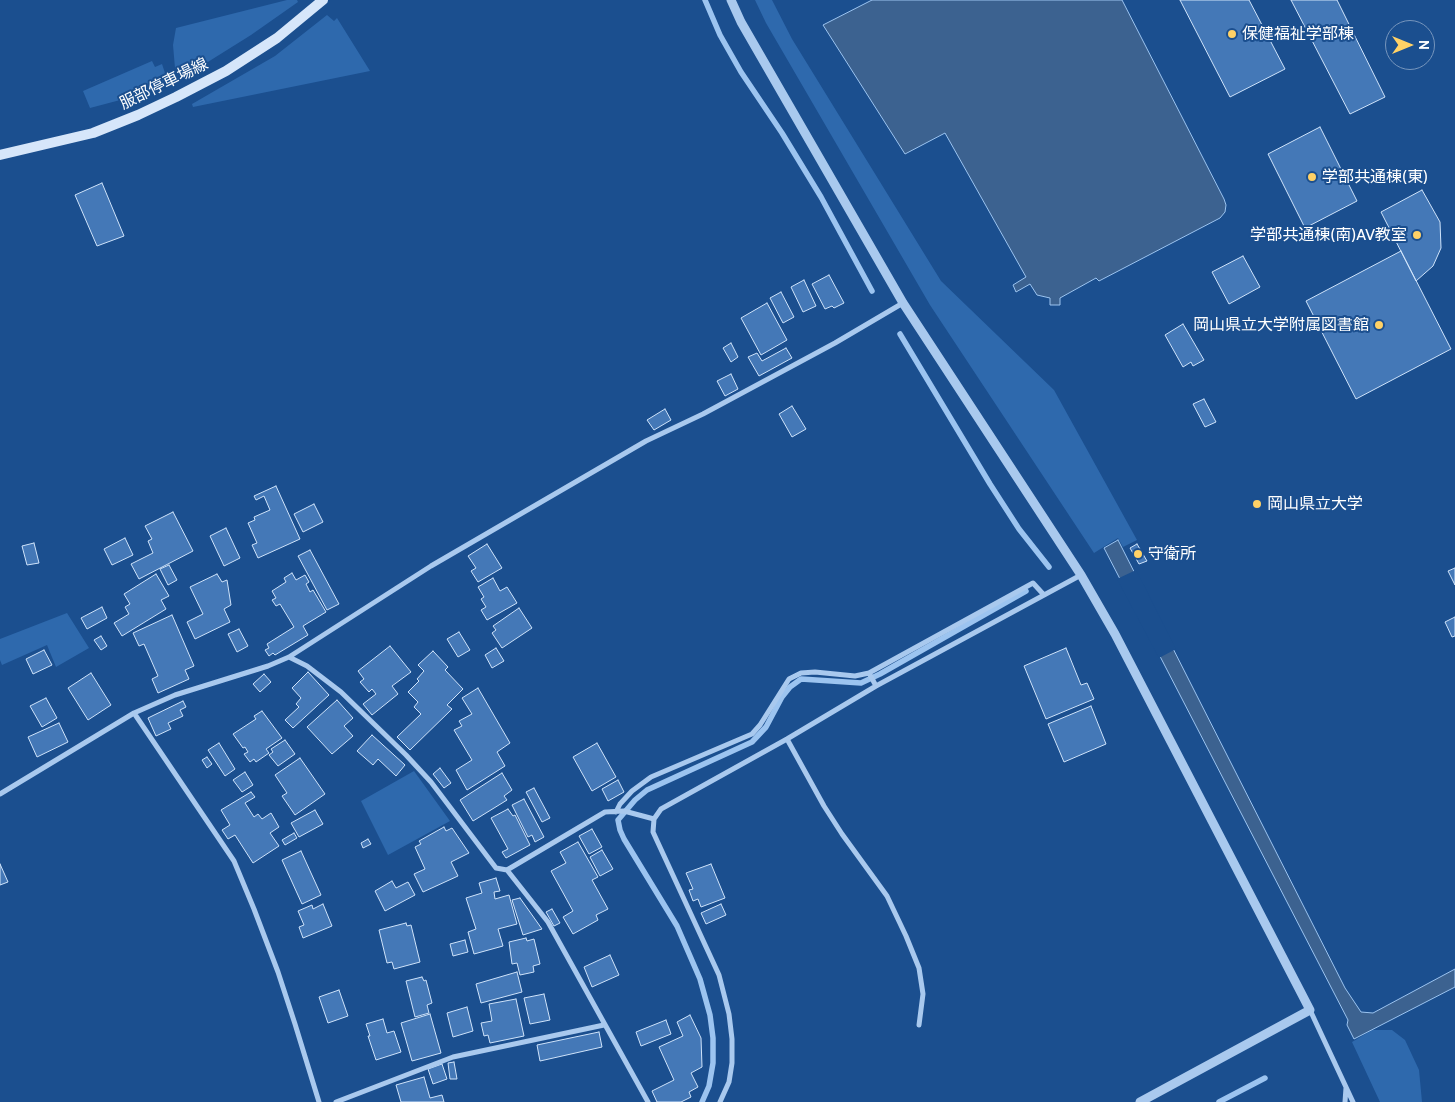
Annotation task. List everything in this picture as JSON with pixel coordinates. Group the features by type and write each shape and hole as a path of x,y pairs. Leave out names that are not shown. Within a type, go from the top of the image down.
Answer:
{"main road":[{"name":"服部停車場線","path":"0,155 93,133 176,97 226,71 277,38 323,0"}],"street":[{"path":"731,0 741,22 902,303 1082,575 1115,634 1310,1010 1353,1102"},
{"path":"0,794 134,713 175,694 268,666 289,657 431,566 646,441 703,414 834,343 902,303"},
{"path":"616,812 620,804 632,791 651,777 752,734 760,725 789,679 801,673 815,672 872,679 1082,575"},
{"path":"720,1102 729,1082 732,1063 729,1014 719,975 653,832 654,819 661,809 787,739 872,679 1033,584 1044,595"},
{"path":"289,657 307,666 341,692 406,755 431,782 496,868 507,870 526,892 548,922 648,1102"},
{"path":"134,713 234,861 278,972 319,1102"},
{"path":"787,739 824,806 842,834 888,896 920,968 923,994 920,1025"},
{"path":"507,870 605,812 624,811 654,819"},
{"path":"1140,1102 1310,1010"},
{"path":"336,1102 453,1057 604,1025"},
{"path":"1345,1102 1346,1088"}],"shaded area":[{"path":"287,0 297,0 298,2 251,35 187,75 175,68 173,45 176,28"},
{"path":"755,0 772,0 792,39 941,281 1054,390 1137,540 1123,547 1118,538 1094,553 930,305 766,23"},
{"path":"872,0 1122,0 1224,199 1226,205 1225,212 1220,218 1099,281 1096,278 1060,298 1060,305 1050,305 1050,298 1037,295 1030,284 1016,292 1013,285 1026,277 945,133 905,154 823,25"},
{"path":"327,15 334,21 337,18 370,71 193,107 192,104 275,56"},
{"path":"152,61 155,67 162,64 168,82 124,99 90,108 83,91"},
{"path":"1118,540 1345,988 1361,1012 1373,1013 1455,969 1455,987 1354,1039 1347,1025 1348,1020 1104,548"},
{"path":"67,613 89,648 56,667 47,645 2,665 0,660 0,639"},
{"path":"414,771 450,821 388,855 361,801"},
{"path":"1372,1030 1392,1030 1405,1040 1419,1070 1422,1102 1380,1102 1352,1042"}],"pier":[{"path":"1136,570 1176,649 1159,658 1117,579"}],"building":[{"name":"保健福祉学部棟","path":"1180,0 1249,0 1285,69 1230,97"},
{"path":"1291,0 1337,0 1385,97 1350,114"},
{"name":"学部共通棟(東)","path":"1320,127 1357,201 1305,228 1268,154"},
{"path":"102,183 124,236 97,246 75,195"},
{"name":"学部共通棟(南)AV教室","path":"1422,190 1440,222 1441,248 1433,266 1416,281 1381,212"},
{"name":"岡山県立大学附属図書館","path":"1401,251 1451,349 1356,399 1306,301"},
{"path":"1243,256 1260,287 1229,304 1212,272"},
{"path":"829,275 844,303 834,308 832,306 825,309 812,284"},
{"path":"804,280 816,306 803,312 791,287"},
{"path":"781,292 794,317 783,323 770,298"},
{"path":"767,303 787,340 761,355 741,318"},
{"path":"1183,324 1204,360 1193,366 1191,362 1183,367 1165,335"},
{"path":"731,343 738,357 731,362 723,348"},
{"path":"786,348 792,358 759,376 748,357 757,353 762,361"},
{"path":"731,374 738,389 725,396 717,381"},
{"path":"1204,399 1216,422 1205,427 1193,404"},
{"path":"792,406 806,429 792,437 779,414"},
{"path":"665,409 671,420 654,430 647,420"},
{"path":"276,486 300,539 258,558 252,545 257,543 248,523 255,520 254,517 270,510 264,496 256,500 254,496"},
{"path":"314,504 323,522 303,532 294,514"},
{"path":"173,512 193,551 139,579 131,564 153,553 148,541 152,539 145,526"},
{"path":"226,528 240,558 224,566 210,536"},
{"path":"125,538 133,555 112,565 104,549"},
{"path":"34,543 39,563 27,565 22,546"},
{"path":"487,544 502,568 478,582 471,571 476,568 468,556"},
{"name":"守衛所","path":"1137,544 1147,561 1139,564 1130,548"},
{"path":"310,550 339,604 327,610 298,556"},
{"path":"169,565 177,580 168,585 160,569"},
{"path":"1455,568 1455,585 1448,571"},
{"path":"292,573 296,580 305,575 309,582 306,584 310,592 313,590 326,612 303,626 308,635 275,655 273,653 269,656 265,650 269,648 267,644 294,627 280,604 276,606 272,600 276,598 272,591 286,582 284,578"},
{"path":"156,574 169,596 161,600 166,609 122,636 114,623 129,614 125,607 130,604 124,594"},
{"path":"217,574 222,582 227,580 231,605 224,609 230,622 195,639 187,622 203,614 190,587"},
{"path":"493,578 500,591 507,587 517,603 487,620 481,610 486,607 481,599 484,597 478,587"},
{"path":"102,607 107,618 87,629 81,618"},
{"path":"519,608 532,628 502,648 492,633 496,630 493,626"},
{"path":"172,615 194,666 185,670 189,679 158,693 152,679 158,676 144,644 139,646 133,633"},
{"path":"1455,617 1455,636 1452,637 1445,622"},
{"path":"239,629 248,646 237,652 228,634"},
{"path":"459,632 470,650 458,657 447,639"},
{"path":"101,636 107,646 101,650 94,640"},
{"path":"390,646 411,672 392,686 398,694 372,715 363,704 376,694 372,689 369,692 360,682 364,679 358,671"},
{"path":"496,648 504,661 492,668 485,655"},
{"path":"1066,648 1081,685 1087,683 1094,699 1046,719 1024,666"},
{"path":"44,650 52,665 33,674 26,659"},
{"path":"433,651 448,667 445,670 463,689 447,705 452,709 410,750 397,737 421,714 414,707 418,702 408,692 419,681 417,679 424,671 418,665"},
{"path":"308,672 329,695 293,728 285,720 299,707 296,704 301,698 292,688"},
{"path":"91,673 111,705 88,720 68,688"},
{"path":"264,674 271,682 260,692 253,684"},
{"path":"478,688 510,743 497,752 505,766 467,790 456,770 472,760 454,730 462,726 459,721 472,714 462,698"},
{"path":"46,698 57,718 42,727 30,706"},
{"path":"337,700 353,718 344,726 353,736 332,754 307,727"},
{"path":"183,701 186,707 180,710 183,716 168,723 171,729 156,736 148,718"},
{"path":"1091,706 1106,744 1064,762 1048,724"},
{"path":"262,711 282,738 266,749 269,753 256,762 254,759 250,762 244,754 248,752 245,747 243,748 233,734 256,719 254,716"},
{"path":"59,723 68,742 37,757 28,737"},
{"path":"372,735 405,765 396,776 378,759 373,765 357,751"},
{"path":"285,740 295,754 278,766 269,755 273,752 271,749"},
{"path":"219,743 235,769 225,776 208,750"},
{"path":"597,743 616,777 592,791 573,757"},
{"path":"207,757 212,764 207,768 202,760"},
{"path":"300,758 325,794 295,815 282,796 287,793 275,775"},
{"path":"440,768 451,783 444,788 433,774"},
{"path":"245,772 253,785 242,792 233,780"},
{"path":"502,773 512,790 504,796 507,800 473,821 460,800"},
{"path":"618,780 624,792 608,801 602,789"},
{"path":"534,788 550,818 542,822 526,792"},
{"path":"251,792 255,797 245,803 254,817 258,814 262,819 271,813 279,827 270,833 279,846 253,863 235,835 228,839 222,830 230,825 221,810"},
{"path":"524,799 544,837 535,842 532,835 528,837 512,805"},
{"path":"508,809 513,816 515,815 530,845 506,858 502,852 508,849 491,818"},
{"path":"315,810 323,824 299,837 291,823"},
{"path":"444,827 446,831 452,828 469,853 451,862 458,876 423,892 414,874 425,869 415,847 421,844 419,841"},
{"path":"592,829 602,847 589,854 579,836"},
{"path":"294,833 297,838 285,845 282,840"},
{"path":"368,839 371,844 363,848 361,843"},
{"path":"578,842 598,877 592,880 608,909 596,915 598,920 573,934 563,917 573,911 551,871 566,863 560,852"},
{"path":"602,850 613,869 600,876 590,857"},
{"path":"301,851 321,895 302,904 282,860"},
{"path":"0,864 8,882 0,885"},
{"path":"711,864 725,898 701,907 698,899 693,901 689,890 693,889 686,873"},
{"path":"496,878 500,891 494,892 495,899 509,895 517,924 498,929 503,946 474,954 468,932 476,929 466,898 482,893 479,883"},
{"path":"392,881 396,888 408,882 415,895 385,911 375,891"},
{"path":"520,898 542,929 523,935 512,900"},
{"path":"323,904 332,926 303,938 299,927 304,925 298,911 312,905 313,909"},
{"path":"721,904 726,915 706,924 701,913"},
{"path":"552,909 560,923 554,926 546,912"},
{"path":"406,923 407,926 411,925 420,962 394,969 392,962 387,963 379,930"},
{"path":"526,938 527,941 534,939 540,964 533,966 534,972 520,975 517,963 512,964 509,942"},
{"path":"465,940 468,952 453,956 450,944"},
{"path":"610,955 619,975 592,987 584,967"},
{"path":"517,972 522,992 481,1003 476,984"},
{"path":"422,977 424,981 426,980 432,1003 427,1005 429,1013 415,1017 406,981"},
{"path":"339,990 348,1016 328,1023 319,997"},
{"path":"544,994 550,1020 530,1024 524,998"},
{"path":"516,999 524,1036 490,1043 488,1035 484,1036 481,1023 492,1021 489,1004"},
{"path":"467,1007 473,1031 453,1037 447,1013"},
{"path":"430,1014 441,1053 412,1061 401,1023"},
{"path":"690,1015 701,1038 702,1067 691,1073 698,1087 689,1092 691,1097 681,1102 657,1102 652,1091 674,1080 659,1047 683,1036 677,1022"},
{"path":"383,1019 387,1033 394,1031 401,1052 376,1060 366,1024"},
{"path":"666,1020 671,1034 641,1046 636,1032"},
{"path":"599,1032 602,1047 540,1061 537,1045"},
{"path":"454,1062 457,1079 450,1079 448,1063"},
{"path":"442,1064 447,1079 433,1084 428,1069"},
{"path":"424,1077 430,1098 442,1095 444,1102 401,1102 396,1085"}],"waterway":[{"path":"705,0 720,35 741,72 782,133 821,197 872,291"},
{"path":"900,334 990,484 1019,529 1049,567"},
{"path":"702,1102 709,1086 713,1063 713,1038 710,1015 700,979 677,926 624,839 618,820 635,800 647,790 752,742 766,727 782,697 790,687 801,679 861,683 1026,591"},
{"path":"1219,1102 1265,1078"}],"place":[{"name":"保健福祉学部棟","path":"1232,34"},
{"name":"学部共通棟(東)","path":"1312,177"},
{"name":"学部共通棟(南)AV教室","path":"1417,235"},
{"name":"岡山県立大学附属図書館","path":"1379,325"},
{"name":"岡山県立大学","path":"1257,504"},
{"name":"守衛所","path":"1138,554"}]}
